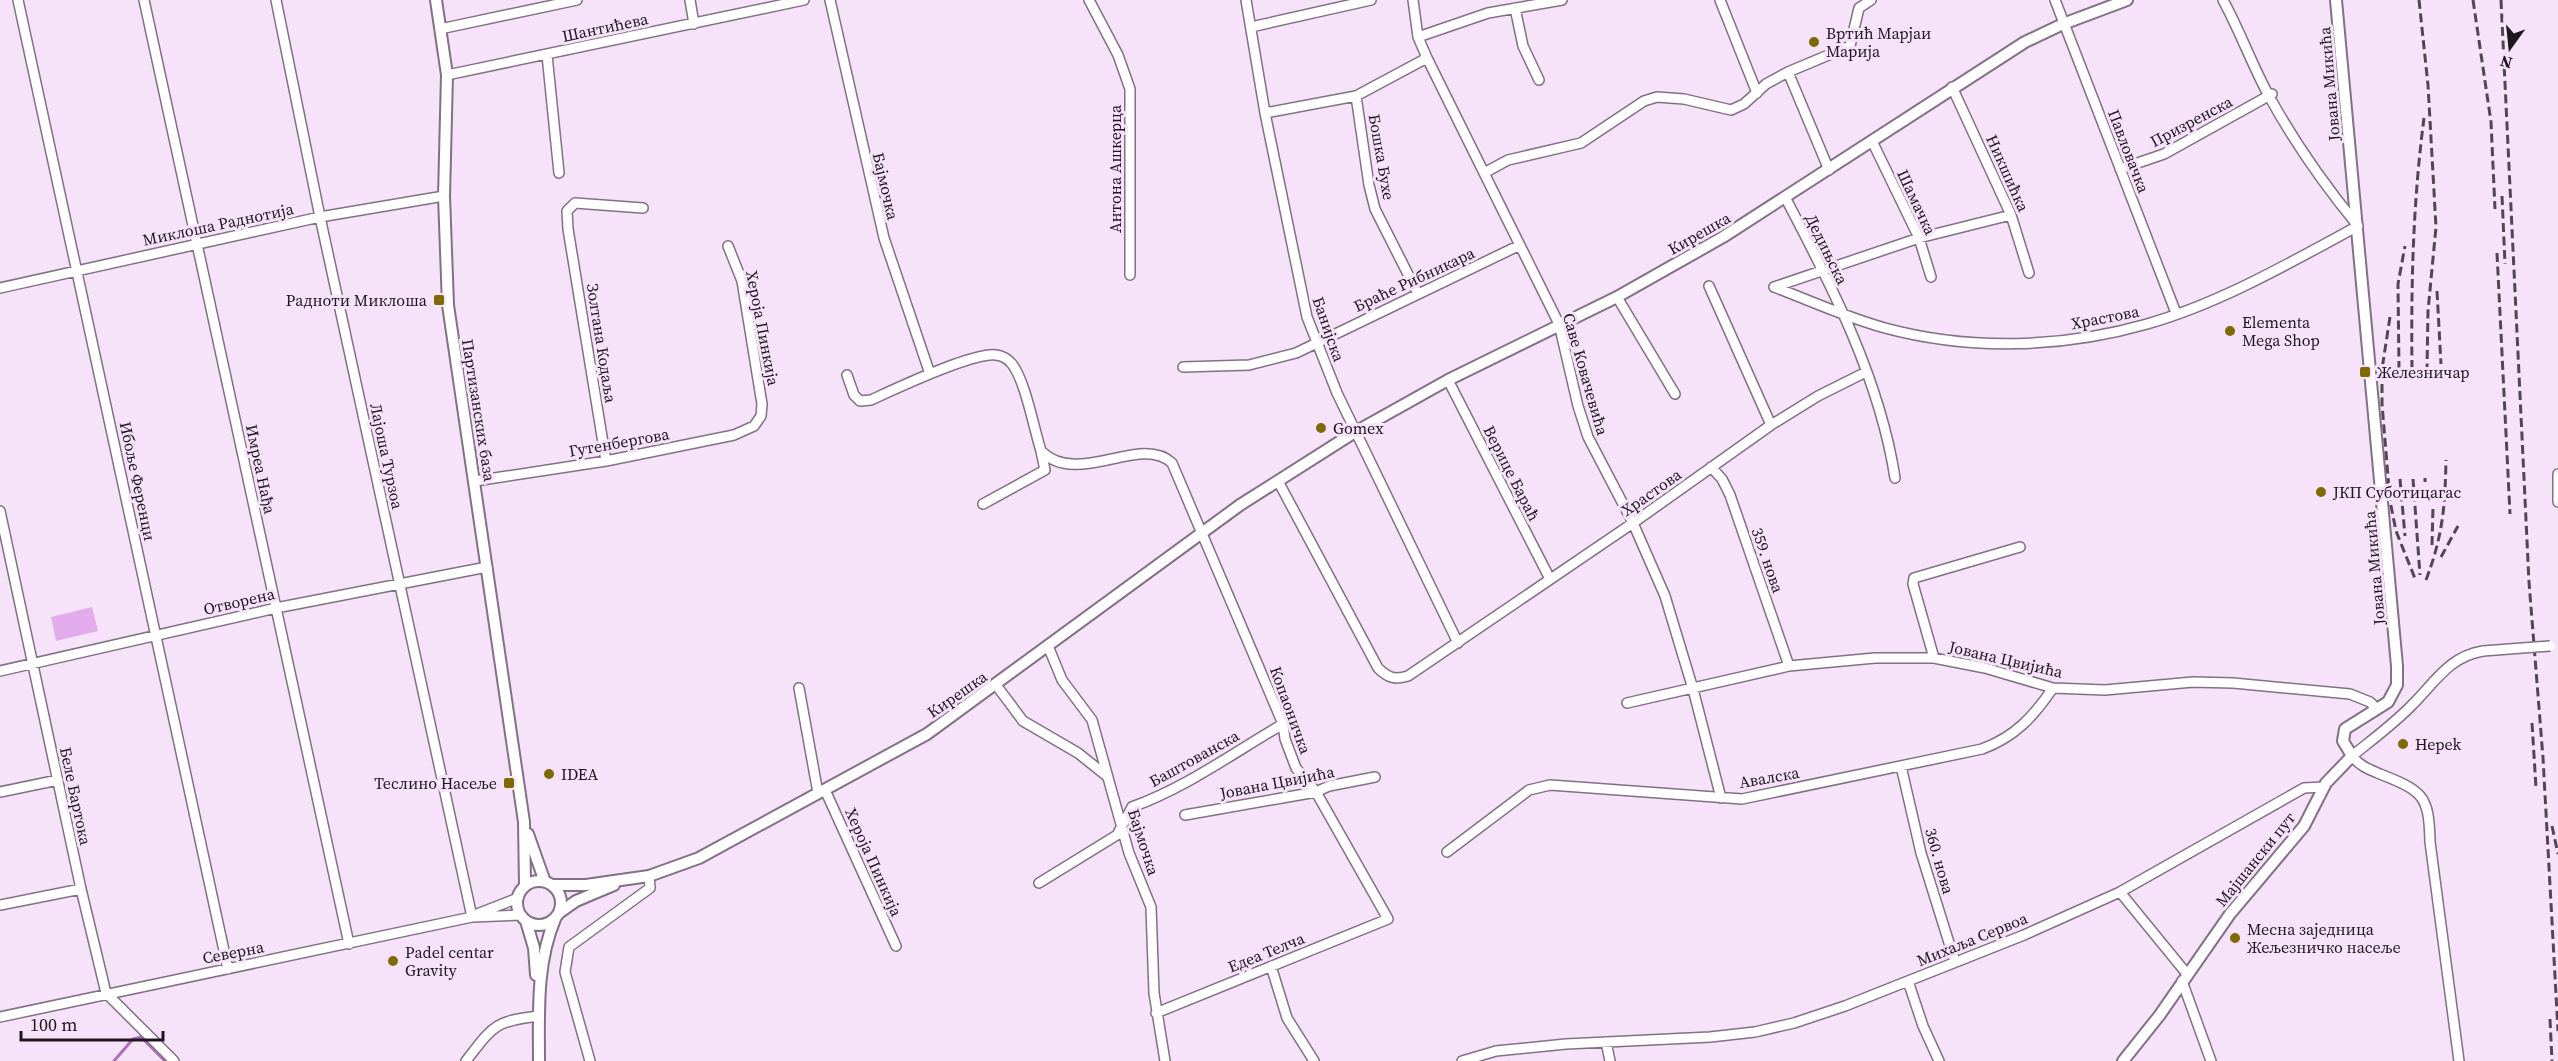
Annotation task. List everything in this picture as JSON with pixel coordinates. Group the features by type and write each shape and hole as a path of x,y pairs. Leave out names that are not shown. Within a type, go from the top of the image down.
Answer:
{"street":[{"name":"Ибоље Ференци","path":"18,0 228,969"},
{"name":"Имреа Нађа","path":"144,0 349,944"},
{"name":"Лајоша Турзоа","path":"276,0 320,218 472,917"},
{"name":"Партизанских база","path":"436,0 447,75 444,196 448,305 524,822 525,886"},
{"path":"440,29 577,0"},
{"path":"690,0 694,24"},
{"name":"Шантићева","path":"447,75 694,24 772,3 804,0"},
{"name":"Бајмочка","path":"830,0 884,238 930,374"},
{"name":"Антона Ашкерца","path":"1089,0 1118,54 1130,89 1130,275"},
{"name":"Банијска","path":"1246,0 1265,114 1303,299 1316,342 1355,432 1458,643"},
{"path":"1251,27 1371,0"},
{"name":"Саве Ковачевића","path":"1413,0 1418,37 1518,246 1559,324 1578,406 1588,437 1633,524 1665,596 1693,689 1721,798"},
{"path":"1418,37 1488,13 1562,0"},
{"path":"1720,0 1756,93"},
{"path":"1484,173 1508,160 1581,143 1644,101 1658,97 1684,99 1731,110 1744,104 1756,93 1788,72 1850,46 1859,8 1871,0"},
{"name":"Павловачка","path":"2055,0 2176,313"},
{"name":"Кирешка","path":"549,883 586,885 649,876 699,858 927,734 1202,532 1355,432 1448,380 1617,297 1786,199 1952,87 2025,42 2063,24 2127,0"},
{"path":"2223,0 2271,94 2335,197 2358,226"},
{"name":"Јована Микића","path":"2336,0 2397,666 2393,694 2388,702 2360,717 2345,729 2343,741 2352,756"},
{"path":"1515,8 1523,46 1539,81"},
{"path":"547,55 559,173"},
{"name":"Бошка Бухе","path":"1418,294 1375,209 1369,185 1356,96 1427,58"},
{"path":"1788,72 1829,170"},
{"name":"Никшићка","path":"1952,87 2011,215 2029,273"},
{"name":"Призренска","path":"2120,169 2164,154 2271,94"},
{"path":"1265,114 1356,96"},
{"name":"Шамачка","path":"1872,141 1918,238 1931,278"},
{"name":"Миклоша Раднотија","path":"0,288 197,243 444,196"},
{"name":"Дедињска","path":"1786,199 1822,268 1841,312"},
{"name":"Золтана Кодаља","path":"606,461 567,211 574,203 643,208"},
{"path":"1822,268 1918,238 2011,215"},
{"name":"Храстова","path":"1822,268 1774,287 1910,334 1997,344 2089,336 2149,324 2259,277 2358,226"},
{"name":"Хероја Пинкија","path":"728,246 742,281 762,404 761,416"},
{"name":"Браће Рибникара","path":"1183,367 1273,361 1518,246"},
{"path":"1709,286 1771,424"},
{"path":"1617,297 1675,394"},
{"path":"1841,312 1866,372 1888,435 1894,478"},
{"path":"847,375 854,395 860,401 871,400 930,374 987,356 1005,357 1017,372 1045,470"},
{"name":"Храстова","path":"1458,643 1633,524 1771,424 1818,396 1866,372"},
{"name":"Верице Бараћ","path":"1448,380 1550,579"},
{"name":"Гутенбергова","path":"475,481 606,461 734,435 754,426 761,416"},
{"path":"1041,451 1059,464 1069,466 1150,454 1165,457 1172,463 1202,532"},
{"path":"983,504 1059,464"},
{"name":"359. нова","path":"1711,467 1722,479 1730,495 1789,666"},
{"path":"2558,478 2558,502"},
{"path":"1278,481 1378,668 1386,676 1398,679 1408,676 1458,643"},
{"name":"Беле Бартока","path":"0,511 3,543 33,664 81,889 106,993"},
{"name":"Копаоничка","path":"1202,532 1283,724 1285,739 1296,768 1316,792 1388,919"},
{"path":"1934,658 1913,584 1914,578 2020,547"},
{"name":"Отворена","path":"0,671 276,608 399,582 487,567"},
{"name":"Мајшански пут","path":"2122,1061 2230,914 2304,826 2323,787 2352,756 2413,705 2451,664 2462,657 2483,651 2554,645"},
{"name":"Бајмочка","path":"1048,646 1062,680 1092,720 1123,828 1151,908 1156,1013 1166,1061"},
{"name":"Јована Цвијића","path":"1627,703 1789,666 1875,658 1934,658 1996,670 2053,687 2106,690 2193,682 2233,683 2350,694 2370,702 2377,709"},
{"path":"996,685 1023,721 1078,753 1108,777"},
{"name":"Авалска","path":"1447,852 1529,790 1550,785 1743,799 1983,749 2002,742 2018,731 2053,687"},
{"name":"Хероја Пинкија","path":"799,688 821,792 896,946"},
{"name":"Баштованска","path":"1039,884 1118,835 1132,807 1158,797 1209,771 1283,724"},
{"path":"2352,756 2360,766 2412,787 2428,812 2459,1061"},
{"name":"360. нова","path":"1901,766 1921,853 1955,962"},
{"name":"Јована Цвијића","path":"1185,815 1316,792 1329,786 1375,777"},
{"path":"0,792 58,780"},
{"name":"Михаља Сервоа","path":"1462,1061 1496,1051 1755,1032 1825,1013 1955,962 2120,892 2304,788 2323,787"},
{"name":"Партизанских база","path":"524,822 549,883"},
{"path":"590,1061 565,972 569,947 650,888 649,876"},
{"name":"Кирешка","path":"557,916 576,901 625,880"},
{"path":"539,996 544,949 557,916 561,897 549,883 537,881 525,886 518,898 534,948 539,996 539,1061"},
{"path":"0,905 81,889"},
{"path":"2120,892 2185,977 2211,1061"},
{"name":"Северна","path":"0,1017 472,917 518,898"},
{"path":"523,918 541,925 557,916"},
{"name":"Северна","path":"472,917 523,918"},
{"name":"Едеа Телча","path":"1156,1013 1388,919"},
{"path":"1271,966 1287,1018 1314,1061"},
{"path":"1908,981 1923,1026 1939,1061"},
{"path":"106,993 174,1061"},
{"path":"466,1061 490,1029 507,1019 539,1016"},
{"path":"1606,1042 1610,1061"}],"shaded area":[{"path":"92,607 98,631 56,641 51,617"}],"waterway":[{"path":"114,1061 133,1039 141,1037 165,1061"}],"railway":[{"path":"2419,0 2428,85 2436,227 2428,311 2427,369"},
{"path":"2473,0 2491,122 2495,209"},
{"path":"2501,0 2529,582 2543,758 2558,1031"},
{"path":"2412,369 2414,243 2417,181 2424,118"},
{"path":"2502,196 2505,264"},
{"path":"2399,370 2398,284 2405,246"},
{"path":"2497,253 2510,514"},
{"path":"2437,291 2441,364"},
{"path":"2390,317 2382,369 2382,404 2390,501 2396,531 2416,581"},
{"path":"2426,580 2442,521 2446,460"},
{"path":"2400,479 2405,536"},
{"path":"2413,479 2420,575"},
{"path":"2432,545 2433,506"},
{"path":"2441,557 2458,526"},
{"path":"2532,723 2536,788"},
{"path":"2552,826 2558,854"},
{"path":"2550,1019 2552,1061"}],"place":[{"name":"Вртић Марјаи Марија","path":"1814,42"},
{"name":"Радноти Миклоша","path":"439,300"},
{"name":"Elementa Mega Shop","path":"2230,331"},
{"name":"Железничар","path":"2365,372"},
{"name":"Gomex","path":"1321,428"},
{"name":"ЈКП Суботицагас","path":"2321,492"},
{"name":"Hepek","path":"2403,744"},
{"name":"IDEA","path":"549,774"},
{"name":"Теслино Насеље","path":"509,783"},
{"name":"Месна заједница Жељезничко насеље","path":"2235,938"},
{"name":"Padel centar Gravity","path":"393,961"}]}
